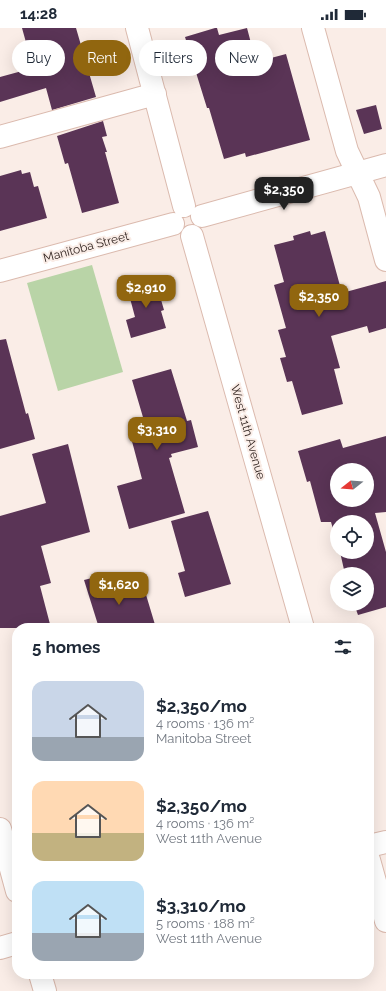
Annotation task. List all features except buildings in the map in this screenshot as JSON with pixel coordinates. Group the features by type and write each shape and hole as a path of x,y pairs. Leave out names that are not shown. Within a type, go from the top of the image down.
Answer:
{"street":[{"path":"137,28 155,94 193,211 201,228 192,236 180,234 175,230 173,224 175,212 193,211 358,173 386,165"},
{"path":"313,28 347,150 369,197 386,260"},
{"path":"0,137 155,94"},
{"name":"Manitoba Street","path":"0,271 173,224"},
{"name":"West 11th Avenue","path":"192,236 302,623"},
{"path":"0,829 12,873"},
{"path":"374,845 386,842"},
{"path":"374,878 386,921"},
{"path":"0,948 12,944"},
{"path":"41,979 45,991"}],"green space":[{"path":"92,265 123,372 58,391 27,283"}]}
